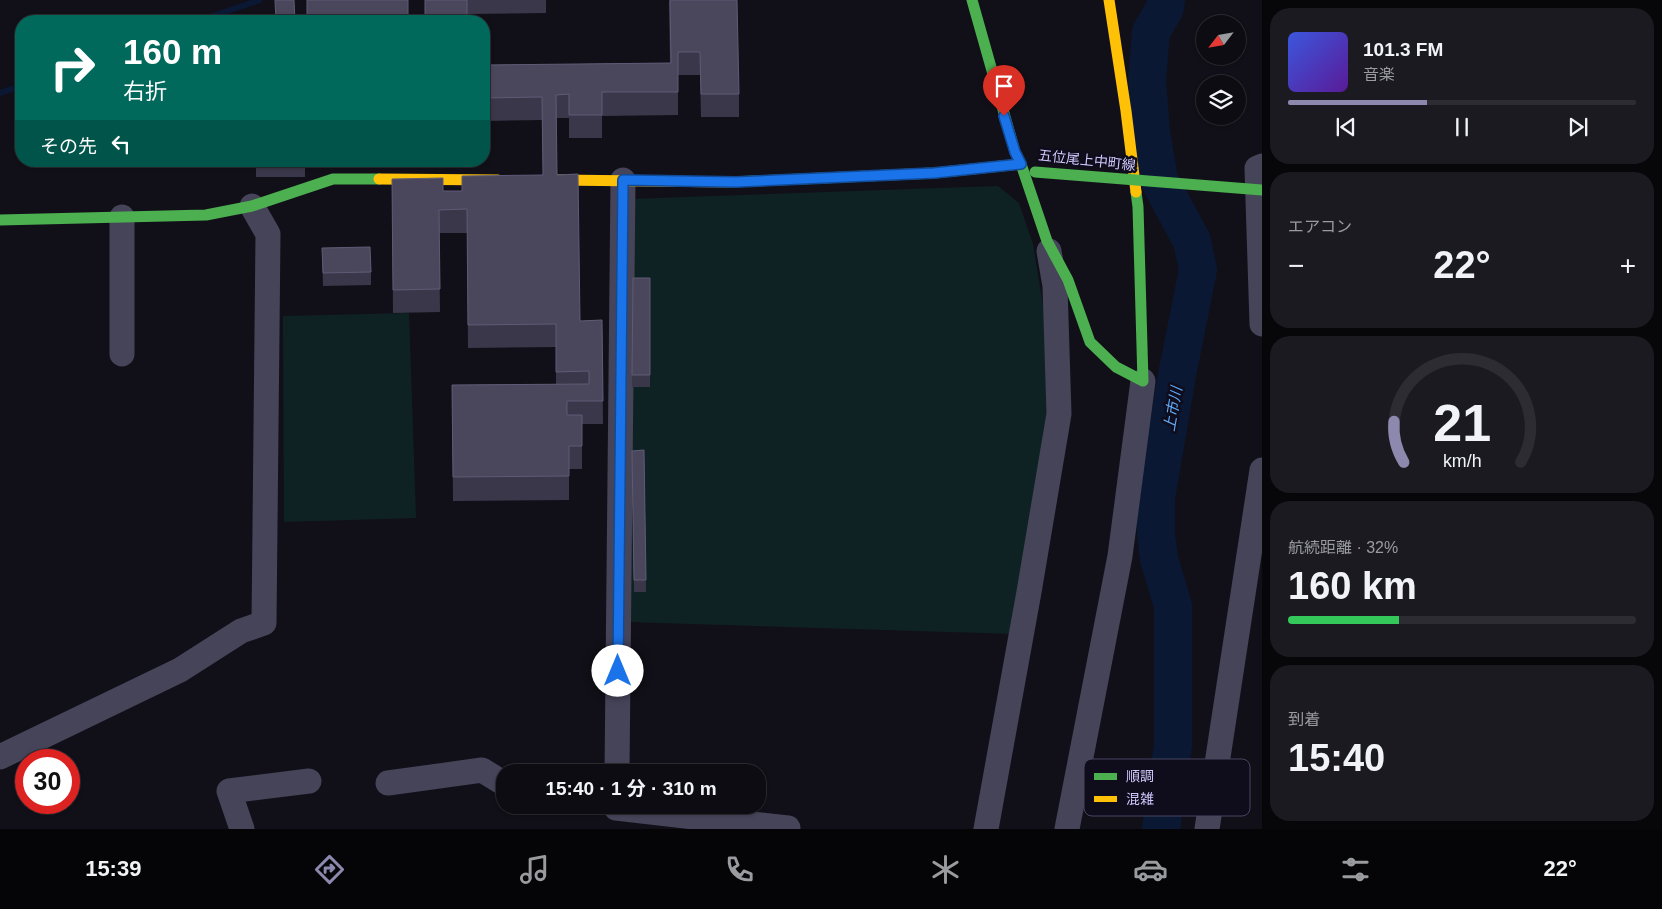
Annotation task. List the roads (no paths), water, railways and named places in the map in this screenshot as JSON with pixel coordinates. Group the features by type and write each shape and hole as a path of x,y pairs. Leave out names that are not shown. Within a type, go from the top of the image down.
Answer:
{"street":[{"name":"五位尾上中町線","path":"972,0 1015,152 1021,164 1035,172 1262,190"},
{"path":"1067,829 1120,556 1143,381 1138,207 1109,0"},
{"path":"557,180 746,182 934,173 1021,164 1047,242 1055,286 1059,414 1026,611 986,829"},
{"path":"1262,166 1257,168 1262,324"},
{"path":"0,220 206,215 252,206 333,179 505,180"},
{"path":"612,764 623,180"},
{"path":"0,757 180,670 241,631 264,623 268,234 252,206"},
{"path":"122,217 122,354"},
{"path":"1047,242 1068,280 1090,342 1116,367 1143,381"},
{"path":"1218,759 1262,470"},
{"path":"388,783 482,770 496,779"},
{"path":"242,829 229,791 309,781"},
{"path":"616,814 788,828"},
{"path":"1207,829 1209,816"}],"waterway":[{"path":"216,15 260,0"},
{"name":"上市川","path":"1166,0 1165,8 1151,32 1147,80 1151,131 1159,180 1192,241 1198,270 1177,375 1156,498 1156,535 1159,559 1173,606 1173,745 1171,759"},
{"path":"0,93 15,88"},
{"name":"上市川","path":"1161,829 1163,816"}]}
